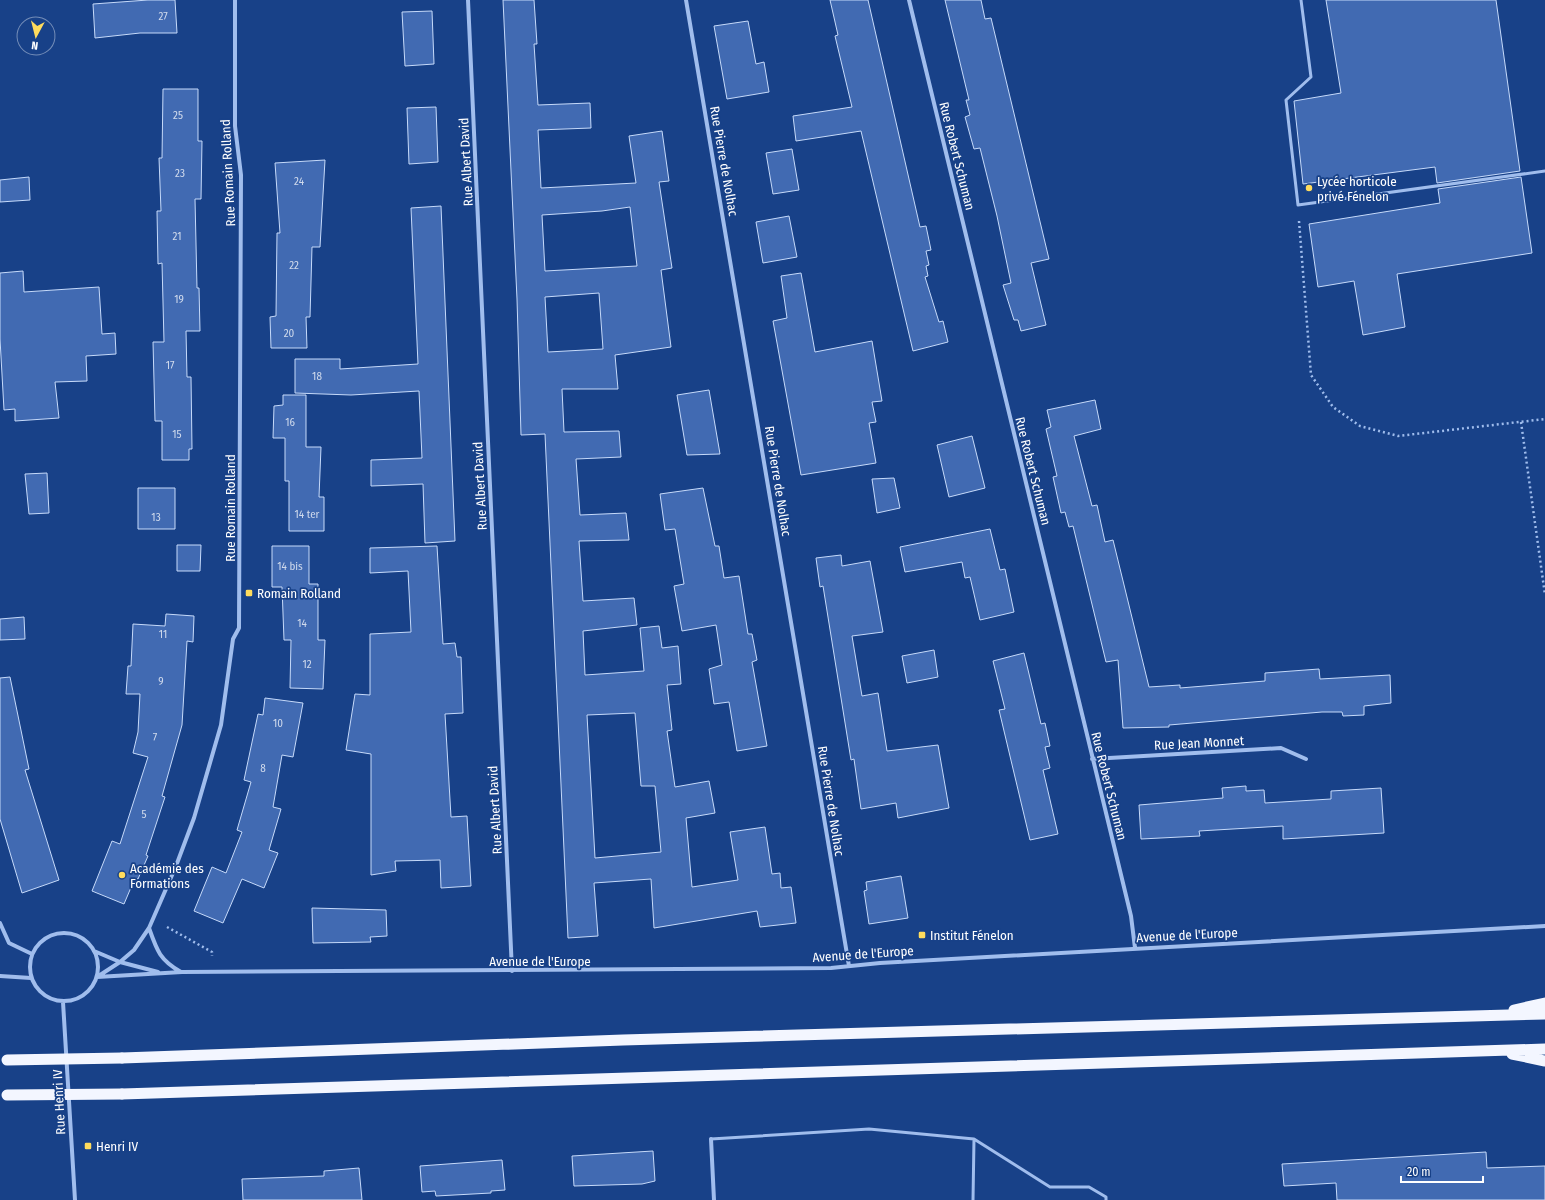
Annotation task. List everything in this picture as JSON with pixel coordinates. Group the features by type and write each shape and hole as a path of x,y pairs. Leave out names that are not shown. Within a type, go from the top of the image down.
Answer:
{"highway":[{"path":"1491,1016 1545,1003"},
{"path":"4,1060 122,1058 639,1039 1545,1014"},
{"path":"4,1095 122,1094 1545,1049"},
{"path":"1494,1050 1545,1061"}],"street":[{"name":"Rue Romain Rolland","path":"97,978 134,950 149,928 176,866 207,779 221,725 233,639 239,628 240,175 235,126 235,0"},
{"name":"Rue Albert David","path":"468,0 512,971"},
{"name":"Rue Pierre de Nolhac","path":"686,0 849,966"},
{"name":"Rue Robert Schuman","path":"909,0 1131,916 1135,948"},
{"name":"Rue Jean Monnet","path":"1092,760 1281,748 1306,759"},
{"path":"0,923 9,943 32,954"},
{"name":"Avenue de l'Europe","path":"97,978 182,972 831,968 1135,948 1545,926"},
{"path":"149,928 155,949 166,963 182,972"},
{"path":"62,933 76,935 86,941 94,950 98,962 97,978 89,991 75,1000 63,1002 54,1001 37,989 31,978 29,965 32,954 44,939 62,933"},
{"name":"Avenue de l'Europe","path":"94,950 120,962 162,973"},
{"path":"0,976 31,978"},
{"name":"Rue Henri IV","path":"63,1002 75,1200"},
{"path":"711,1139 714,1200"}],"lane":[{"path":"1301,0 1311,77 1286,100 1298,205 1545,171"},
{"path":"711,1139 869,1129 974,1139 1050,1187 1089,1187 1106,1197 1106,1200"},
{"path":"973,1200 974,1139"}],"path":[{"path":"1298,205 1311,375 1333,407 1360,426 1398,436 1545,420"},
{"path":"1521,422 1545,595"},
{"path":"167,927 212,952 212,960"}],"building":[{"path":"148,0 175,0 177,33 140,33 95,38 93,4"},
{"path":"503,0 534,0 537,44 534,44 538,105 590,103 591,128 538,130 541,188 636,183 629,136 662,131 669,181 659,182 672,268 661,270 671,347 615,355 618,389 562,389 564,432 619,431 621,457 576,459 580,515 626,513 629,540 579,541 583,601 634,598 637,625 583,631 585,675 644,671 640,628 659,626 662,648 678,646 681,684 667,685 672,730 667,731 675,787 709,781 715,813 686,818 692,887 738,880 730,832 765,827 772,874 780,873 781,888 791,887 796,923 760,927 757,911 654,928 651,879 594,883 598,936 568,938 545,434 521,435 517,299","holes":["630,207 637,266 545,271 542,215 602,211","599,293 603,349 548,352 545,297","635,713 641,786 655,786 661,852 595,858 587,715"]},
{"path":"830,0 868,0 920,227 926,226 931,250 926,251 929,265 926,266 928,276 925,277 939,322 943,321 948,342 913,351 861,131 796,141 793,116 852,107 835,36 838,35"},
{"path":"945,0 981,0 985,19 991,18 1049,259 1031,263 1046,325 1021,331 1018,320 1014,320 1003,285 1011,283 997,216 980,148 974,149 965,117 970,115 966,100 969,100"},
{"path":"1326,0 1496,0 1520,171 1437,183 1435,167 1303,184 1294,101 1341,93"},
{"path":"432,11 434,64 405,66 402,12"},
{"path":"748,21 756,64 764,62 769,92 727,99 714,26"},
{"path":"163,89 198,89 198,141 202,141 201,199 195,199 197,288 199,288 200,331 186,331 187,377 191,377 192,449 189,449 189,460 162,460 162,421 155,421 153,342 164,342 162,263 158,264 157,211 161,211 159,158 162,158"},
{"path":"436,107 438,162 409,164 407,108"},
{"path":"792,149 799,190 773,194 766,153"},
{"path":"325,160 320,247 312,247 310,317 306,317 307,348 271,348 270,317 276,316 277,233 280,233 275,163"},
{"path":"29,177 30,200 0,202 0,180"},
{"path":"1521,177 1532,253 1397,274 1405,327 1363,335 1354,281 1318,287 1309,224 1440,203 1438,189"},
{"path":"441,206 455,541 425,543 423,484 371,486 371,460 422,458 419,391 351,395 295,393 295,359 340,359 340,369 418,364 411,208"},
{"path":"789,216 797,257 763,263 756,222"},
{"path":"23,271 24,292 99,287 102,334 115,333 116,354 86,356 87,381 55,382 59,418 15,421 15,409 4,410 0,339 0,273"},
{"path":"801,273 815,352 872,341 882,401 872,402 876,422 869,423 876,463 801,475 773,321 787,318 781,276"},
{"path":"709,390 720,454 687,455 677,395"},
{"path":"283,395 306,395 306,447 321,447 319,497 324,497 324,531 289,531 289,481 285,481 285,438 273,438 274,406 283,405"},
{"path":"1095,400 1101,429 1074,436 1092,506 1097,505 1105,542 1113,540 1149,687 1180,685 1180,688 1265,681 1265,673 1319,669 1320,679 1390,675 1391,703 1364,706 1364,715 1343,716 1342,712 1322,712 1169,725 1169,727 1123,728 1118,660 1106,662 1073,526 1069,527 1065,512 1061,513 1053,477 1057,476 1046,429 1051,427 1047,410"},
{"path":"972,436 985,488 949,497 937,445"},
{"path":"47,473 49,513 29,514 25,474"},
{"path":"894,478 900,508 877,513 872,479"},
{"path":"138,488 175,488 175,529 138,529"},
{"path":"703,488 715,546 719,546 724,578 739,576 748,634 752,634 757,660 752,662 767,746 737,751 729,702 714,704 709,669 722,665 716,625 682,631 674,586 684,584 675,529 665,530 660,494"},
{"path":"990,529 1000,570 1005,569 1014,612 980,620 970,577 965,578 962,562 905,572 900,547"},
{"path":"177,545 201,545 200,571 177,571"},
{"path":"272,546 309,546 309,584 318,584 318,640 325,640 323,689 290,688 291,640 284,640 282,587 272,587"},
{"path":"437,546 443,644 455,643 457,657 461,657 463,713 445,714 451,817 467,816 471,886 441,888 440,860 395,861 396,871 371,875 371,754 346,750 355,694 370,695 370,634 411,632 408,571 370,573 370,548"},
{"path":"841,555 842,566 870,561 883,632 852,636 862,696 878,693 887,751 938,745 949,808 898,818 896,803 861,809 854,759 851,760 823,586 820,587 816,558"},
{"path":"166,614 194,616 193,642 187,641 182,725 162,796 165,797 146,855 148,856 138,879 135,878 124,904 92,891 112,841 120,844 148,757 133,753 138,732 140,694 126,694 128,666 131,666 133,624 165,626"},
{"path":"24,617 25,639 0,640 0,619"},
{"path":"934,650 938,677 907,683 902,656"},
{"path":"1024,653 1041,724 1045,723 1050,746 1045,747 1050,768 1043,770 1058,834 1030,840 999,710 1005,709 993,661"},
{"path":"10,677 29,769 25,770 59,880 22,893 0,819 0,678"},
{"path":"265,698 303,703 293,757 282,755 273,807 281,809 269,850 278,853 264,888 242,879 223,923 194,911 212,867 226,873 242,832 237,830 251,782 244,780 258,714 263,715"},
{"path":"1246,786 1246,791 1264,790 1265,803 1331,799 1331,791 1381,788 1384,833 1283,839 1283,826 1199,831 1200,836 1141,839 1139,805 1223,798 1222,788"},
{"path":"901,876 908,918 869,924 864,891 867,890 866,882"},
{"path":"312,908 386,910 387,936 370,937 371,942 313,943"},
{"path":"653,1151 655,1181 642,1184 574,1186 572,1156"},
{"path":"1486,1152 1487,1168 1545,1166 1545,1200 1337,1200 1336,1183 1284,1186 1282,1164"},
{"path":"502,1160 505,1190 491,1191 491,1193 436,1196 435,1191 422,1192 420,1166"},
{"path":"359,1168 362,1200 243,1200 242,1179 324,1176 324,1171"}],"place":[{"name":"Lycée horticole privé Fénelon","path":"1309,188"},
{"name":"Romain Rolland","path":"249,593"},
{"name":"Académie des Formations","path":"122,875"},
{"name":"Institut Fénelon","path":"922,935"},
{"name":"Henri IV","path":"88,1146"}]}
